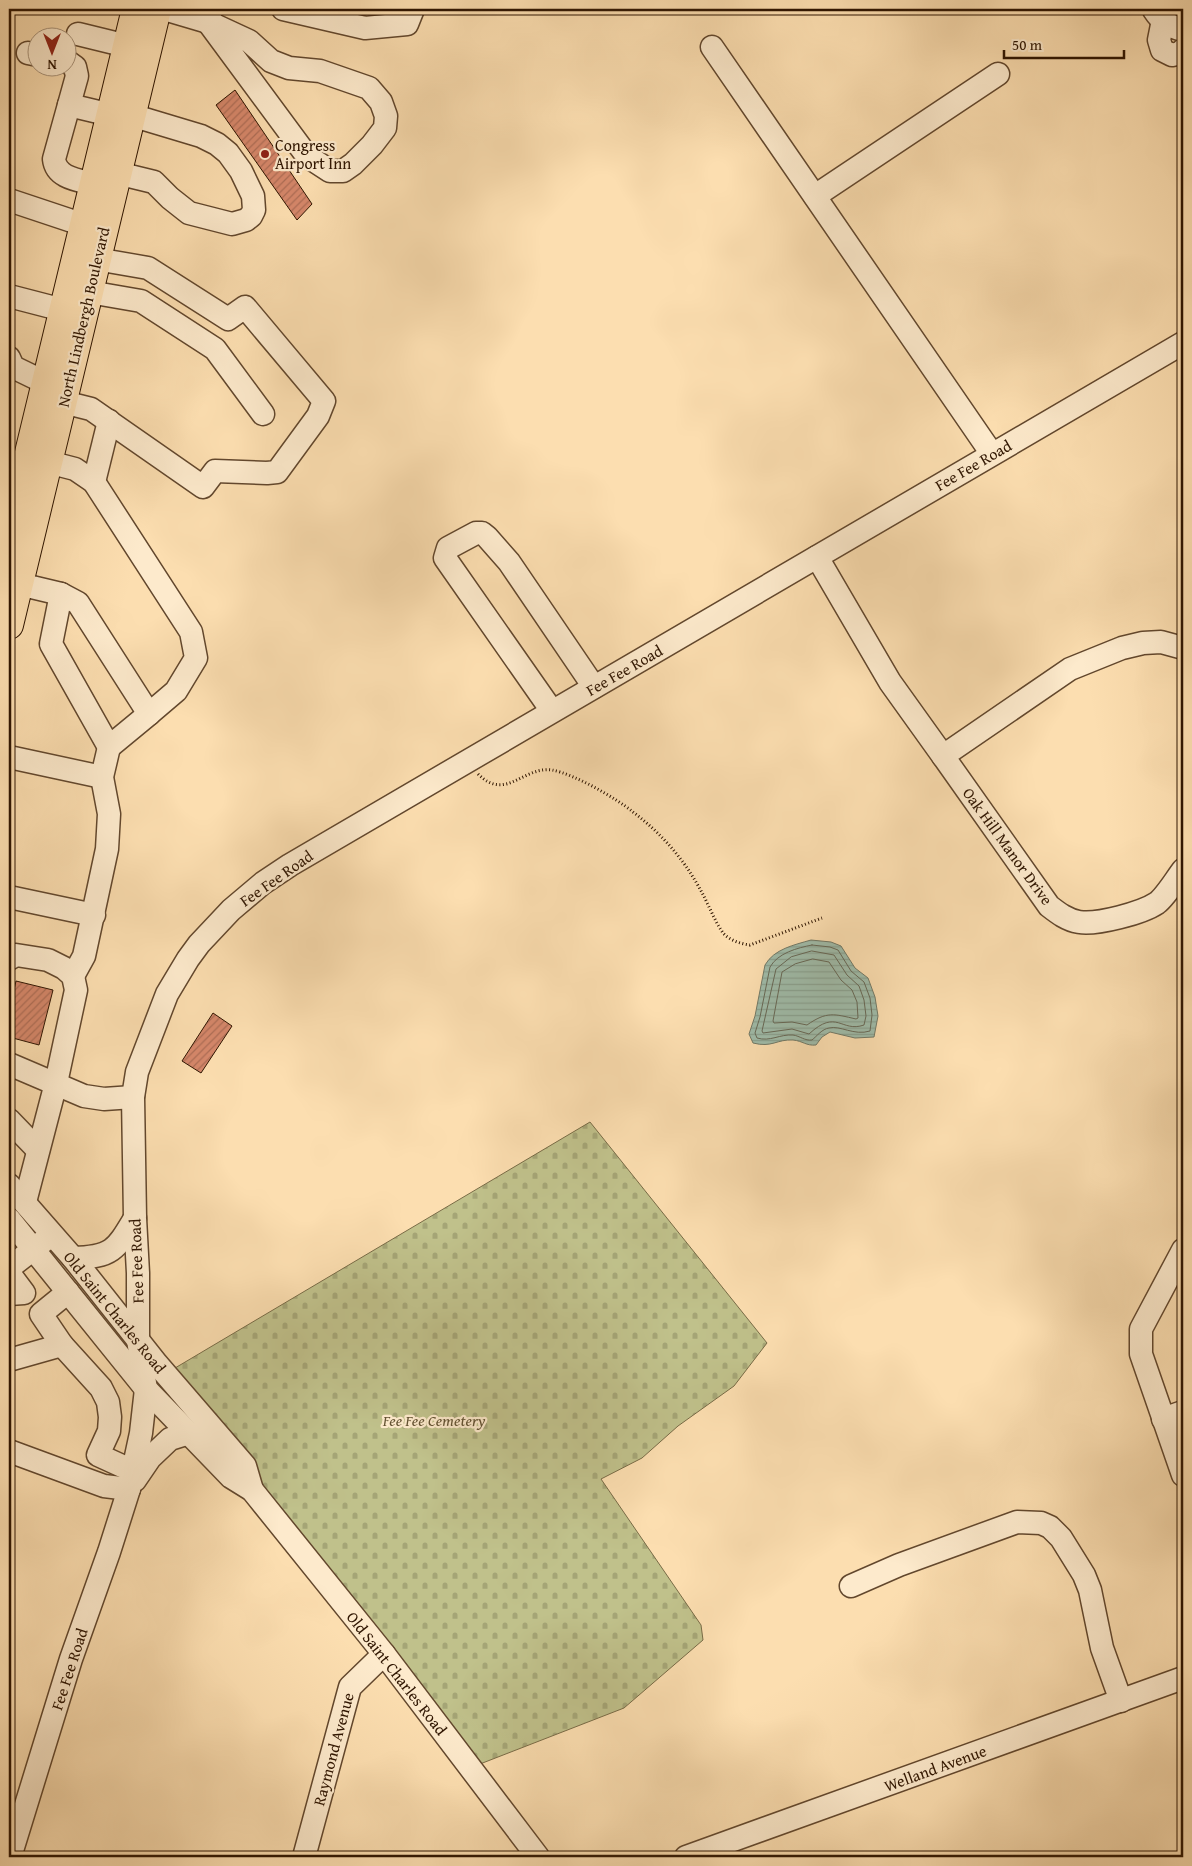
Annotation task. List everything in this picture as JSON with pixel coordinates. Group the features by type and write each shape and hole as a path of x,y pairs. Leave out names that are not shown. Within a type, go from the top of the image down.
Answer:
{"highway":[{"name":"North Lindbergh Boulevard","path":"121,115 127,46 136,9"},
{"name":"North Lindbergh Boulevard","path":"9,536 54,392 89,292 96,259 106,179 121,115 157,9"},
{"name":"North Lindbergh Boulevard","path":"9,625 48,462 63,310 84,225 106,179"}],"street":[{"path":"164,9 210,15 249,41 270,61 289,68 320,71 369,88 381,102 386,116 385,128 372,145 353,164 343,171 330,171 307,156 210,15"},
{"path":"283,9 365,28 407,24 413,9"},
{"path":"1168,21 1159,40 1162,50 1172,55 1183,50"},
{"path":"78,34 127,46"},
{"path":"712,47 992,454"},
{"path":"815,196 998,74"},
{"path":"69,105 121,115 202,136 217,144 228,153 241,171 253,196 254,210 251,216 246,220 232,224 189,212 170,198 154,182 64,176 55,166 54,159 75,78"},
{"path":"9,200 84,225"},
{"path":"96,259 148,268 228,319"},
{"path":"89,292 141,302 215,349 263,414"},
{"path":"9,296 63,310"},
{"path":"9,358 13,367 54,392 91,409 203,487 215,471 267,474 277,472 318,416 324,401 245,307 228,319 215,349"},
{"name":"Fee Fee Road","path":"10,1857 71,1659 109,1552 131,1480 141,1433 146,1389 138,1340 133,1097 137,1072 167,994 199,944 231,910 263,883 290,865 1183,343"},
{"path":"94,482 109,421"},
{"path":"48,462 75,469 94,482 191,632 196,658 176,691 109,747 102,777 109,814 108,849 84,956 73,976"},
{"path":"552,711 445,558 448,548 476,534 482,534 487,538 509,562 594,687"},
{"name":"Oak Hill Manor Drive","path":"817,557 890,682 1049,906 1063,917 1080,922 1100,922 1158,902 1183,870"},
{"path":"18,584 60,594 78,603 149,714"},
{"path":"60,594 51,644 109,747"},
{"path":"943,756 1070,669 1122,648 1144,643 1161,642 1183,648"},
{"path":"9,757 102,777"},
{"path":"9,897 94,915"},
{"path":"9,959 16,955 48,960 64,968 73,976 76,990 56,1083 25,1202"},
{"path":"9,1064 84,1096 104,1100 133,1097"},
{"path":"9,1120 38,1150"},
{"name":"Old Saint Charles Road","path":"9,1185 73,1258 138,1340 245,1466 252,1490"},
{"path":"73,1258 97,1257 114,1248 120,1242 134,1218"},
{"name":"Old Saint Charles Road","path":"9,1219 146,1389 231,1477 252,1490 384,1654 538,1857"},
{"path":"9,1268 52,1235"},
{"path":"1183,1250 1141,1329 1141,1354 1173,1416 1183,1475"},
{"path":"9,1273 16,1294 41,1314 62,1345 101,1388 108,1402 110,1418 108,1431 98,1456 131,1480"},
{"path":"41,1314 68,1292"},
{"path":"9,1360 62,1345"},
{"path":"9,1451 104,1486 131,1480 170,1439 189,1433"},
{"path":"851,1586 907,1562 1018,1522 1041,1523 1050,1527 1061,1538 1084,1575 1090,1590 1102,1648 1121,1701"},
{"name":"Raymond Avenue","path":"304,1857 350,1687 384,1654"},
{"name":"Welland Avenue","path":"686,1857 1183,1678"}],"path":[{"path":"465,762 480,776 496,785 507,785 534,772 552,770 586,783 630,809 652,826 674,849 699,887 724,935 741,944 750,945 822,918"}],"green space":[{"name":"Fee Fee Cemetery","path":"590,1122 767,1343 734,1386 678,1426 642,1458 601,1479 701,1625 703,1640 624,1708 480,1764 170,1371"}],"water":[{"path":"811,940 831,942 841,946 855,968 868,978 875,997 878,1016 874,1037 855,1038 830,1032 822,1037 816,1045 793,1040 770,1044 753,1043 749,1034 755,1016 765,965 779,951"}],"building":[{"name":"Congress Airport Inn","path":"235,90 312,204 297,220 216,105"},
{"path":"16,981 53,990 39,1045 9,1037 9,1012"},
{"path":"213,1013 232,1026 201,1073 182,1061"}],"place":[{"name":"Congress Airport Inn","path":"265,154"}]}
